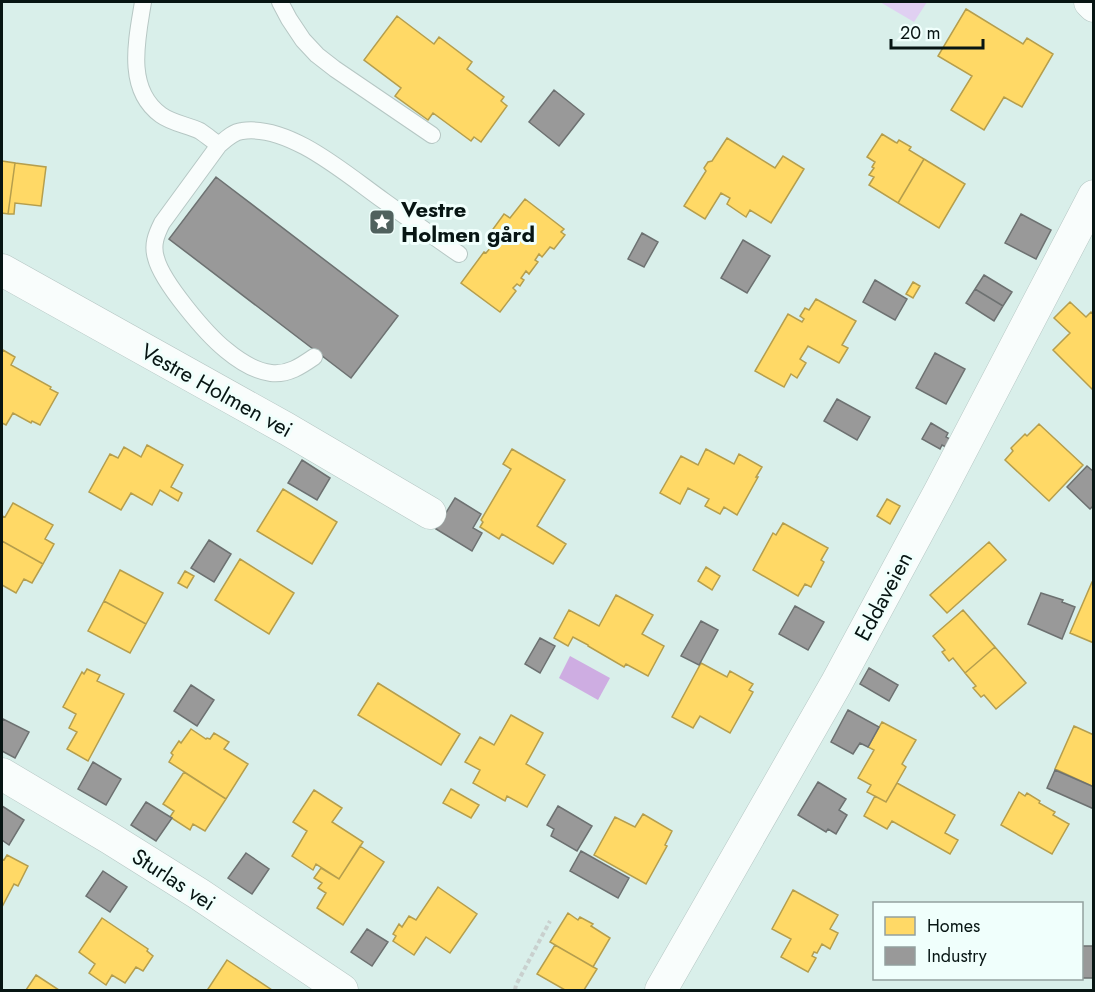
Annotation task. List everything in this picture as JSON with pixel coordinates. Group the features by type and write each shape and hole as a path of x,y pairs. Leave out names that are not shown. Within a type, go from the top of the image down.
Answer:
{"street":[{"path":"1090,2 1094,6"},
{"name":"Eddaveien","path":"661,990 836,684 1094,196"},
{"name":"Vestre Holmen vei","path":"2,270 287,429 430,513"},
{"name":"Sturlas vei","path":"2,774 199,894 342,990"}],"lane":[{"path":"143,2 136,67 144,96 161,115 201,132 219,145"},
{"path":"280,2 303,40 317,55 432,135"},
{"path":"314,357 298,368 283,373 263,370 240,360 225,349 196,319 159,268 154,244 162,223 219,145 229,136 240,131 253,131 286,138 303,145 459,254"}],"path":[{"path":"515,990 550,921"}],"shaded area":[{"path":"880,2 927,2 914,22"},
{"path":"570,656 610,678 598,700 559,678"}],"building: Homes":[{"path":"966,9 1023,44 1027,38 1053,54 1022,107 1004,97 984,130 951,110 972,76 938,56"},
{"path":"397,16 434,44 439,37 472,62 467,69 504,97 501,101 507,106 481,142 474,137 471,141 433,113 428,120 395,96 401,88 364,60"},
{"path":"882,134 897,143 899,140 911,147 909,150 924,159 898,203 869,185 874,177 869,175 875,162 867,157"},
{"path":"727,138 775,168 783,156 804,169 771,223 750,210 746,217 727,204 730,198 721,193 705,219 684,206 706,171 704,168 708,162 712,161"},
{"path":"924,159 965,184 939,228 898,203"},
{"path":"2,161 15,163 8,214 2,213"},
{"path":"15,163 46,167 41,206 15,203 14,214 8,214"},
{"path":"525,199 564,229 561,232 565,235 554,249 550,247 542,257 539,254 535,260 538,262 529,274 526,271 521,278 524,280 520,286 517,284 513,288 516,291 500,312 461,283 484,252 486,253 492,246 490,245 494,240 488,236 504,214 510,218"},
{"path":"913,282 920,286 913,298 906,294"},
{"path":"816,299 856,321 842,345 848,348 839,363 808,346 800,359 806,363 797,378 791,374 784,387 755,371 788,314 802,322 804,319 800,316 805,308 809,310"},
{"path":"1070,302 1086,317 1091,312 1094,315 1094,387 1092,389 1053,350 1070,333 1054,318"},
{"path":"3,350 15,357 11,365 58,393 40,425 32,421 31,423 13,413 6,425 2,423"},
{"path":"1039,424 1083,465 1049,501 1005,460 1013,451 1011,448"},
{"path":"147,445 183,465 171,487 182,493 178,501 160,490 152,505 131,493 121,510 89,492 110,454 118,458 124,447 141,457"},
{"path":"512,449 565,480 537,526 566,544 553,564 502,534 499,539 480,527 483,522 481,520 511,469 503,464"},
{"path":"706,449 734,464 739,454 762,467 737,515 724,507 720,514 705,506 709,499 688,488 680,504 660,493 681,456 698,465"},
{"path":"283,489 337,522 312,564 257,531"},
{"path":"887,499 900,506 890,524 877,516"},
{"path":"13,503 53,525 45,539 54,544 43,564 2,541 2,516 5,517"},
{"path":"783,523 828,548 821,560 824,562 811,587 805,584 798,596 753,570 773,533 776,535"},
{"path":"2,541 43,564 32,583 24,579 16,593 2,585"},
{"path":"989,542 1006,560 947,613 930,595"},
{"path":"240,559 294,593 269,634 215,600"},
{"path":"706,567 720,576 712,590 698,581"},
{"path":"120,570 163,593 146,624 104,601"},
{"path":"185,571 194,576 187,588 178,583"},
{"path":"1092,582 1094,582 1094,643 1070,633"},
{"path":"616,595 653,615 642,634 664,646 648,676 626,664 624,667 573,637 568,646 554,638 569,610 599,626"},
{"path":"104,601 146,624 130,653 88,631"},
{"path":"963,610 995,647 965,673 953,658 949,661 942,652 945,650 933,636"},
{"path":"995,647 1026,683 996,709 984,695 981,697 973,688 976,686 965,673"},
{"path":"701,663 727,677 730,671 753,684 749,690 753,692 730,733 700,716 693,728 672,717"},
{"path":"87,669 100,675 97,681 124,694 88,761 67,749 77,732 69,728 76,714 63,707 82,672 84,674"},
{"path":"378,683 460,734 441,765 358,715"},
{"path":"511,715 543,733 526,764 545,775 527,807 507,796 505,801 473,783 480,770 465,762 480,737 494,745"},
{"path":"882,722 916,740 902,764 906,767 886,802 867,792 871,785 858,778 874,750 868,747"},
{"path":"1074,726 1094,735 1094,787 1055,769"},
{"path":"191,729 206,739 210,739 214,733 229,742 224,749 248,764 226,799 169,762 173,755 171,753 179,741 181,743"},
{"path":"184,772 226,799 205,831 193,824 190,830 170,817 174,811 163,804"},
{"path":"897,783 955,815 945,833 958,840 950,854 892,821 887,829 864,816 875,796 886,802"},
{"path":"451,789 479,805 471,818 443,803"},
{"path":"314,790 342,808 332,822 363,842 339,879 316,864 313,870 292,856 307,831 293,822"},
{"path":"1019,792 1025,796 1027,793 1040,801 1039,803 1055,812 1053,815 1069,824 1052,854 1001,825"},
{"path":"643,814 672,831 665,845 667,846 646,884 594,855 615,817 635,827"},
{"path":"360,846 384,862 343,925 317,908 326,893 318,888 322,883 314,878 321,868 339,879"},
{"path":"7,855 28,866 18,886 14,884 2,907 2,859 4,860"},
{"path":"438,887 477,914 450,953 426,937 414,955 393,941 396,936 393,934 399,924 402,927 409,916 416,920"},
{"path":"793,890 838,915 830,929 838,933 830,949 822,944 817,953 814,952 812,956 816,958 808,972 781,957 791,939 772,929"},
{"path":"568,913 578,920 580,917 593,924 591,926 610,938 593,967 550,942"},
{"path":"102,918 148,949 147,951 153,956 143,971 136,967 125,983 112,975 106,985 89,973 95,964 79,952"},
{"path":"555,945 597,969 584,990 565,990 537,974"},
{"path":"227,960 272,990 208,989"},
{"path":"36,975 59,990 26,990"}],"building: Industry":[{"path":"554,90 584,114 559,146 529,122"},
{"path":"216,177 398,316 351,378 169,239"},
{"path":"1021,214 1051,230 1036,259 1005,243"},
{"path":"642,233 658,242 644,267 628,259"},
{"path":"743,240 770,256 747,293 721,278"},
{"path":"984,275 1012,292 1003,306 975,289"},
{"path":"875,280 907,299 895,320 863,302"},
{"path":"975,289 1003,306 994,321 966,303"},
{"path":"935,353 965,369 946,404 916,388"},
{"path":"837,399 870,417 857,440 824,421"},
{"path":"931,423 948,433 946,437 950,439 946,447 942,445 940,449 922,439"},
{"path":"302,460 330,478 317,500 288,483"},
{"path":"1087,466 1094,472 1094,505 1090,509 1067,487"},
{"path":"455,498 481,514 473,528 482,533 472,551 436,529"},
{"path":"209,540 231,554 214,582 191,568"},
{"path":"1041,593 1063,600 1062,602 1075,607 1062,639 1028,624"},
{"path":"795,606 824,622 808,650 779,634"},
{"path":"701,621 718,630 699,665 681,656"},
{"path":"540,638 555,646 540,673 525,664"},
{"path":"869,668 898,685 889,701 860,684"},
{"path":"191,685 214,700 197,726 174,711"},
{"path":"848,710 879,727 868,747 860,743 853,754 831,742"},
{"path":"3,719 29,732 15,758 2,751"},
{"path":"93,762 121,779 106,805 78,789"},
{"path":"1055,770 1094,787 1094,809 1047,788"},
{"path":"818,782 846,799 839,810 847,815 836,834 828,829 826,832 798,815"},
{"path":"146,802 172,818 156,841 131,825"},
{"path":"2,806 24,820 9,845 2,840"},
{"path":"558,806 592,826 577,851 551,836 554,829 547,825"},
{"path":"581,851 629,878 618,898 570,871"},
{"path":"246,853 269,869 252,894 228,878"},
{"path":"103,871 127,887 110,912 86,896"},
{"path":"367,929 388,942 372,966 351,952"},
{"path":"1083,946 1094,946 1094,978 1083,978"}],"place":[{"name":"Vestre Holmen gård","path":"382,222"}]}
